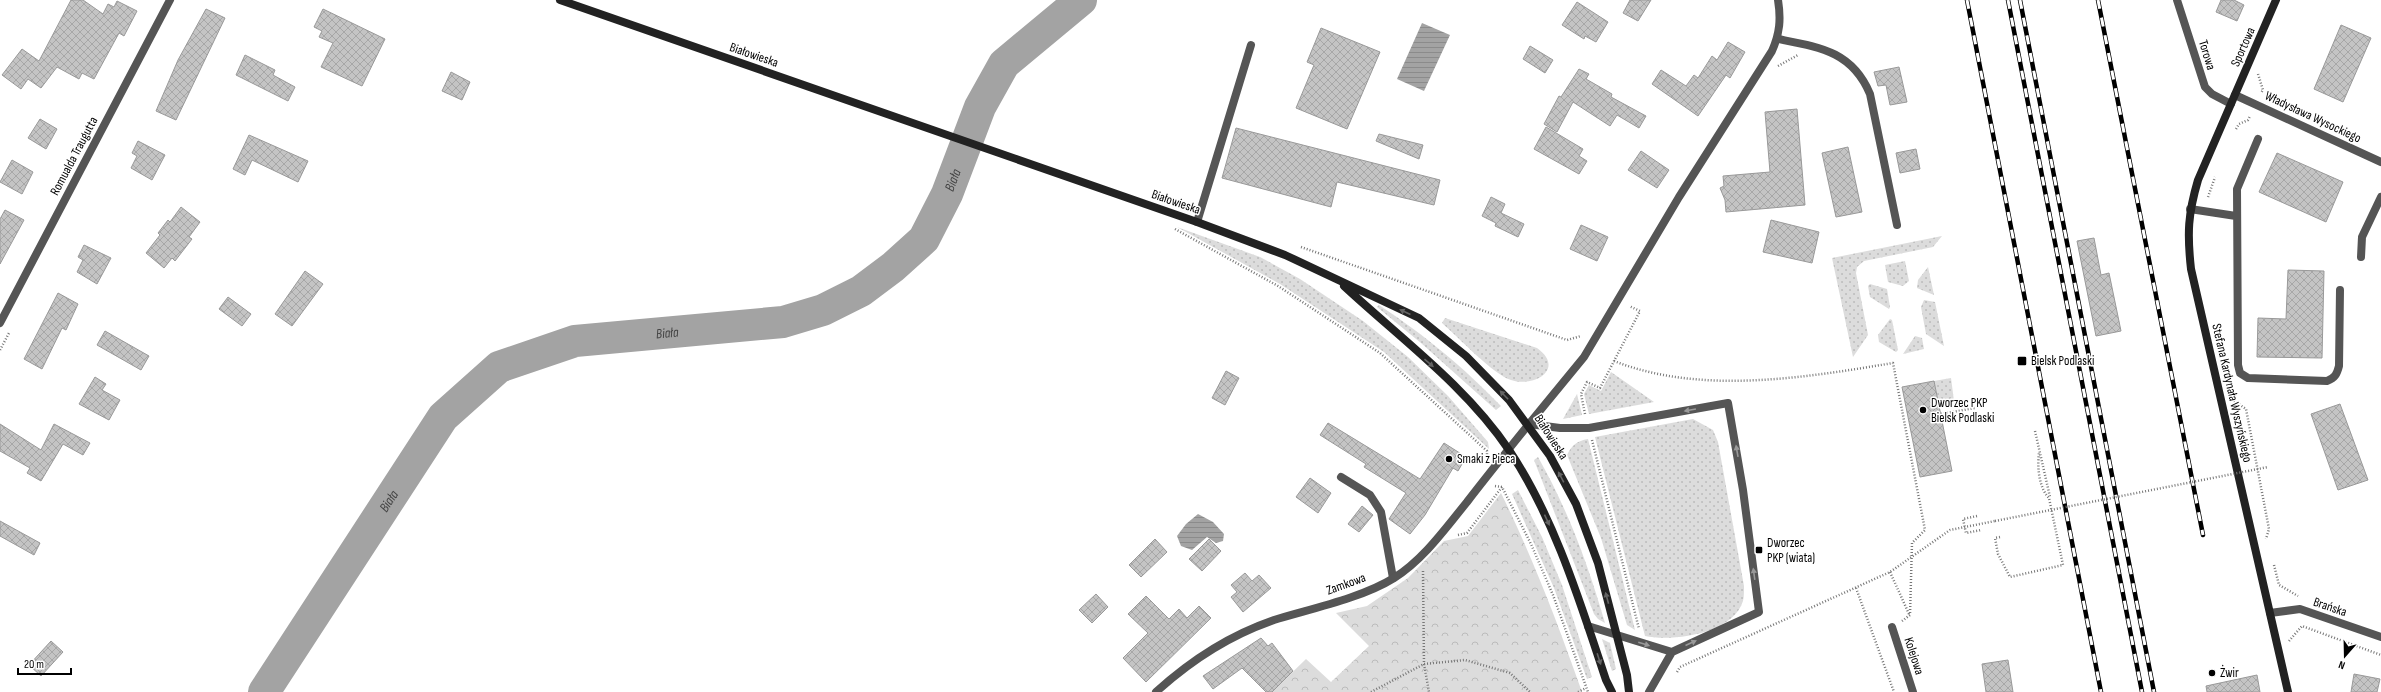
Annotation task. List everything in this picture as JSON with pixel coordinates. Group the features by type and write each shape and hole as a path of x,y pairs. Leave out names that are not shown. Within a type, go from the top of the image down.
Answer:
{"main road":[{"name":"Białowieska","path":"560,0 1198,222 1285,255 1419,318 1466,356 1509,400 1529,424 1550,456 1576,504 1598,563 1628,675 1628,692"},
{"name":"Sportowa","path":"2231,104 2276,0"},
{"name":"Stefana Kardynała Wyszyńskiego","path":"2231,104 2198,180 2190,209 2187,237 2191,269 2288,692"},
{"name":"Białowieska","path":"1338,280 1445,377 1481,415 1508,449 1533,490 1555,537 1606,680 1612,692"}],"street":[{"name":"Romualda Traugutta","path":"0,323 170,0"},
{"path":"1778,0 1781,15 1778,39 1801,43 1838,55 1854,66 1865,80 1870,94 1897,225"},
{"name":"Torowa","path":"2177,0 2205,87 2212,94 2231,104"},
{"name":"Zamkowa","path":"1156,692 1181,670 1225,642 1272,621 1356,595 1393,578 1422,554 1445,530 1508,449 1584,357 1679,197 1778,39"},
{"path":"1198,222 1251,45"},
{"name":"Władysława Wysockiego","path":"2235,95 2381,162"},
{"path":"2258,139 2237,189 2238,365 2240,373 2248,378 2327,381 2332,379 2338,374 2339,366 2340,290"},
{"path":"2361,257 2362,237 2381,196"},
{"path":"2190,209 2236,216"},
{"path":"1529,424 1560,428 1589,428 1728,403 1743,490 1759,612 1672,652 1649,692"},
{"path":"1342,477 1370,495 1381,512 1393,578"},
{"name":"Brańska","path":"2270,613 2300,609 2381,637"},
{"path":"1588,626 1672,652"},
{"name":"Kolejowa","path":"1892,627 1913,692"}],"path":[{"path":"1776,68 1797,57 1801,43"},
{"path":"1174,229 1278,286 1380,353 1487,450 1485,462"},
{"path":"1298,246 1567,340 1578,338 1584,334"},
{"path":"1585,414 1581,394 1587,382 1600,388 1640,311 1629,305 1633,299"},
{"path":"1614,361 1640,371 1706,381 1752,380 1854,370 1893,363 1925,530 1912,543 1910,559 1910,615"},
{"path":"2234,400 2246,409 2270,529 2266,539"},
{"path":"1941,414 1975,408"},
{"path":"2035,430 2052,510"},
{"path":"1591,438 1641,635"},
{"path":"2000,537 1995,538 1998,554 2010,578 2063,565 2049,498 2043,492 2038,461 2039,453"},
{"path":"1676,673 1680,667 1890,572 1950,530 2268,466"},
{"path":"1493,486 1502,488 1531,544 1553,595 1588,692"},
{"path":"1977,516 1963,519 1964,527 1966,533 1981,530"},
{"path":"1422,554 1424,664 1430,692"},
{"path":"1890,572 1910,615"},
{"path":"1856,588 1894,692"},
{"path":"1892,627 1910,615"},
{"path":"2290,647 2289,640 2302,626 2381,655"},
{"path":"1371,692 1424,664 1465,660 1510,673 1530,692"},
{"path":"1578,692 1586,688"}],"green space":[{"path":"1177,227 1260,257 1300,279 1363,321 1408,357 1448,396 1488,442 1489,449 1384,352 1280,284"},
{"path":"1942,236 1933,247 1864,261 1857,267 1856,273 1868,335 1853,357 1832,258"},
{"path":"1905,261 1909,281 1903,286 1888,282 1885,265"},
{"path":"1928,267 1934,295 1917,288 1918,280"},
{"path":"1870,284 1887,289 1889,309 1870,297 1868,286"},
{"path":"1924,300 1935,302 1944,346 1926,334 1921,307"},
{"path":"1379,305 1443,352 1472,377 1501,406 1496,410 1421,343 1377,307"},
{"path":"1445,318 1537,348 1545,356 1548,363 1548,369 1544,375 1529,381 1520,382 1504,377 1476,355 1442,323"},
{"path":"1890,319 1892,320 1898,350 1896,352 1879,342 1878,335"},
{"path":"1915,336 1922,338 1924,349 1903,354"},
{"path":"1611,372 1654,402 1589,414 1584,394 1589,385 1601,391"},
{"path":"1951,378 1954,401 1939,405 1934,381"},
{"path":"1577,394 1582,415 1563,419"},
{"path":"1693,419 1713,430 1718,442 1744,586 1743,601 1737,612 1727,621 1715,628 1700,633 1670,638 1645,636 1595,437"},
{"path":"1588,439 1635,630 1627,625 1601,538 1567,455 1575,444"},
{"path":"1538,457 1568,517 1592,580 1605,623 1598,619 1594,614 1534,460"},
{"path":"1518,490 1542,537 1562,585 1592,677 1587,679 1554,588 1512,494"},
{"path":"1501,493 1524,542 1544,591 1582,692 1272,692 1306,659 1331,682 1369,646 1336,613 1367,606 1408,578 1444,541 1468,536"},
{"path":"1602,639 1610,643 1616,669 1612,671"}],"shaded area":[{"path":"1422,23 1450,35 1424,91 1397,79"},
{"path":"1198,514 1213,522 1224,534 1223,541 1216,543 1207,537 1192,550 1181,546 1177,536 1186,524"}],"building":[{"path":"71,0 83,0 103,14 108,4 114,7 117,1 137,11 124,36 119,33 94,79 82,73 79,79 57,67 41,88 28,79 21,89 2,75 22,49 39,61"},
{"path":"1630,0 1651,0 1638,21 1623,13"},
{"path":"2221,0 2234,0 2244,5 2237,21 2216,12"},
{"path":"1577,2 1608,22 1596,42 1585,36 1584,39 1562,25"},
{"path":"206,9 225,18 176,120 156,111 178,60"},
{"path":"323,9 385,39 362,86 321,67 333,43 319,37 322,31 314,27"},
{"path":"2341,25 2371,38 2343,102 2314,89"},
{"path":"1321,28 1380,52 1347,129 1296,108 1314,65 1307,62"},
{"path":"1728,42 1745,52 1730,78 1726,75 1698,116 1652,84 1661,70 1686,86 1694,75 1698,78 1712,56 1717,60"},
{"path":"1530,46 1553,60 1545,73 1523,59"},
{"path":"245,55 275,70 273,75 295,87 288,101 236,75"},
{"path":"1899,67 1907,102 1890,105 1886,85 1878,86 1874,72"},
{"path":"1579,69 1589,74 1586,79 1612,94 1611,97 1646,116 1639,128 1617,115 1610,126 1573,102 1557,132 1544,124 1559,96 1561,97"},
{"path":"451,72 470,82 462,100 442,91"},
{"path":"1797,109 1805,205 1726,212 1725,200 1720,188 1724,186 1723,176 1770,172 1765,112"},
{"path":"40,119 57,129 46,149 28,138"},
{"path":"1546,127 1583,149 1579,156 1587,161 1579,174 1534,149"},
{"path":"1236,128 1440,180 1434,205 1337,182 1331,207 1222,178"},
{"path":"1379,134 1423,145 1419,159 1376,141"},
{"path":"249,135 308,161 298,182 252,160 245,175 233,169"},
{"path":"138,141 165,155 152,180 131,168 137,156 132,153"},
{"path":"1848,147 1862,212 1836,217 1822,153"},
{"path":"1916,149 1920,169 1900,173 1896,153"},
{"path":"1641,151 1669,170 1657,188 1628,170"},
{"path":"2277,153 2343,182 2326,222 2259,192"},
{"path":"12,160 33,172 22,194 0,182"},
{"path":"1491,197 1505,204 1501,213 1524,224 1518,237 1495,226 1496,223 1482,216"},
{"path":"181,207 200,222 189,237 192,239 175,261 172,258 164,268 146,253 160,235 158,233 168,220 170,222"},
{"path":"5,210 24,220 0,264 0,219"},
{"path":"1771,220 1819,232 1812,263 1763,252"},
{"path":"1581,225 1608,237 1597,261 1570,249"},
{"path":"2094,238 2101,275 2109,273 2121,331 2096,336 2077,241"},
{"path":"84,245 111,258 97,284 77,272 83,260 78,257"},
{"path":"2288,270 2324,271 2322,358 2257,357 2258,318 2286,319"},
{"path":"305,271 323,284 292,326 275,314"},
{"path":"58,293 78,304 66,330 62,328 42,369 24,359"},
{"path":"228,297 251,314 242,326 219,309"},
{"path":"105,331 149,356 141,370 97,345"},
{"path":"1226,371 1239,378 1225,405 1212,398"},
{"path":"95,377 106,384 102,390 120,400 109,420 79,404"},
{"name":"Dworzec PKP Bielsk Podlaski","path":"1934,381 1952,471 1920,477 1902,387"},
{"path":"2340,404 2368,480 2338,490 2311,414"},
{"path":"1328,423 1420,479 1444,443 1466,457 1458,471 1453,468 1425,515 1410,534 1389,519 1406,493 1364,467 1366,464 1320,435"},
{"path":"0,424 41,450 54,424 90,443 83,455 63,444 41,481 27,473 30,468 0,451"},
{"path":"1310,478 1331,493 1318,513 1296,497"},
{"path":"1362,506 1373,515 1359,532 1348,524"},
{"path":"0,521 40,543 34,555 0,536"},
{"path":"1155,539 1167,552 1141,577 1129,565"},
{"path":"1209,539 1221,551 1202,571 1189,559"},
{"path":"1245,573 1252,581 1259,575 1271,588 1243,612 1231,597 1237,592 1231,585"},
{"path":"1096,594 1108,607 1092,623 1079,610"},
{"path":"1146,596 1169,619 1179,609 1187,618 1199,606 1211,618 1146,682 1123,658 1148,633 1128,614"},
{"path":"1261,638 1268,646 1272,643 1293,671 1272,692 1266,692 1242,668 1213,689 1203,676"},
{"path":"51,641 63,652 41,676 29,665"},
{"path":"2008,660 2013,692 1986,692 1982,664"},
{"path":"2354,674 2380,679 2377,692 2351,692"},
{"path":"2257,675 2260,692 2207,692 2206,686"}],"waterway":[{"name":"Biała","path":"264,692 443,417 499,367 575,341 783,322 823,310 861,291 893,267 924,239 947,194 980,107 1004,64 1081,0"}],"railway":[{"path":"1967,0 2101,692"},
{"path":"2008,0 2142,692"},
{"path":"2020,0 2154,692"},
{"path":"2098,0 2203,535"}],"place":[{"name":"Bielsk Podlaski","path":"2022,361"},
{"name":"Dworzec PKP Bielsk Podlaski","path":"1923,410"},
{"name":"Smaki z Pieca","path":"1449,459"},
{"name":"Dworzec PKP (wiata)","path":"1759,550"},
{"name":"Żwir","path":"2212,673"}]}
